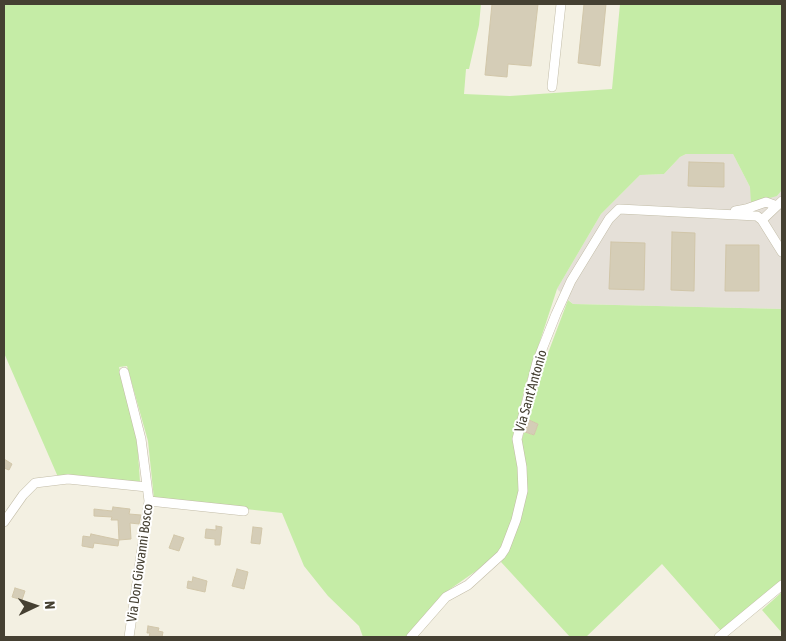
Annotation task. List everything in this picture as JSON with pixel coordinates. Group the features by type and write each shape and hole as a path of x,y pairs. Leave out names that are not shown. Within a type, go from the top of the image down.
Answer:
{"street":[{"path":"552,87 561,4"},
{"path":"720,214 746,209 766,202 780,203"},
{"path":"720,214 759,218 780,203"},
{"path":"755,205 759,218 782,252"},
{"name":"Via Sant'Antonio","path":"411,637 446,597 468,584 506,549 523,491 522,468 517,439 537,362 570,281 609,219 620,209 720,214"},
{"name":"Via Don Giovanni Bosco","path":"124,372 141,440 149,501 129,637"},
{"path":"4,522 23,495 36,483 68,479 147,487"},
{"path":"149,501 244,511"},
{"path":"719,637 782,584"}],"shaded area":[{"path":"686,154 733,154 750,187 777,196 782,190 782,309 573,304 557,289 601,214 640,175 664,174 680,157"}],"green space":[{"path":"4,4 481,4 479,25 469,69 466,69 464,94 510,96 612,89 620,4 782,4 782,190 777,196 751,203 750,187 733,154 686,154 680,157 664,174 640,175 601,214 557,289 524,390 514,441 520,473 518,503 499,555 443,594 406,637 363,637 359,626 328,596 304,566 282,513 154,499 148,441 127,366 119,367 137,438 140,482 58,477 4,353"},
{"path":"568,300 573,304 782,309 782,580 721,631 662,564 586,637 570,637 501,562 511,545 518,525 522,439 524,432 534,435 538,424 529,420 533,393"},
{"path":"782,592 782,633 762,610"}],"building":[{"path":"492,4 538,4 531,66 508,64 507,77 485,75"},
{"path":"584,4 606,4 600,66 578,63"},
{"path":"689,162 724,163 724,187 688,186"},
{"path":"672,232 695,233 694,291 671,290"},
{"path":"611,242 645,243 644,290 609,289"},
{"path":"726,245 759,245 759,291 725,291"},
{"path":"529,420 538,424 534,435 525,432"},
{"path":"4,459 12,464 9,470 4,468"},
{"path":"113,507 130,509 129,514 141,515 139,524 130,523 131,539 119,540 118,520 111,520 112,517 94,516 94,509 112,511"},
{"path":"216,526 222,527 220,545 215,545 215,539 205,538 206,529 216,530"},
{"path":"253,527 262,528 260,544 251,543"},
{"path":"91,534 119,540 118,546 94,543 93,548 82,546 83,536 90,537"},
{"path":"174,535 184,538 179,551 169,548"},
{"path":"237,569 248,572 244,589 232,586"},
{"path":"193,577 207,581 205,592 187,588 188,581 192,582"},
{"path":"15,588 25,591 22,600 12,597"},
{"path":"148,626 159,628 158,631 163,632 162,637 149,637 150,633 147,633"}]}
